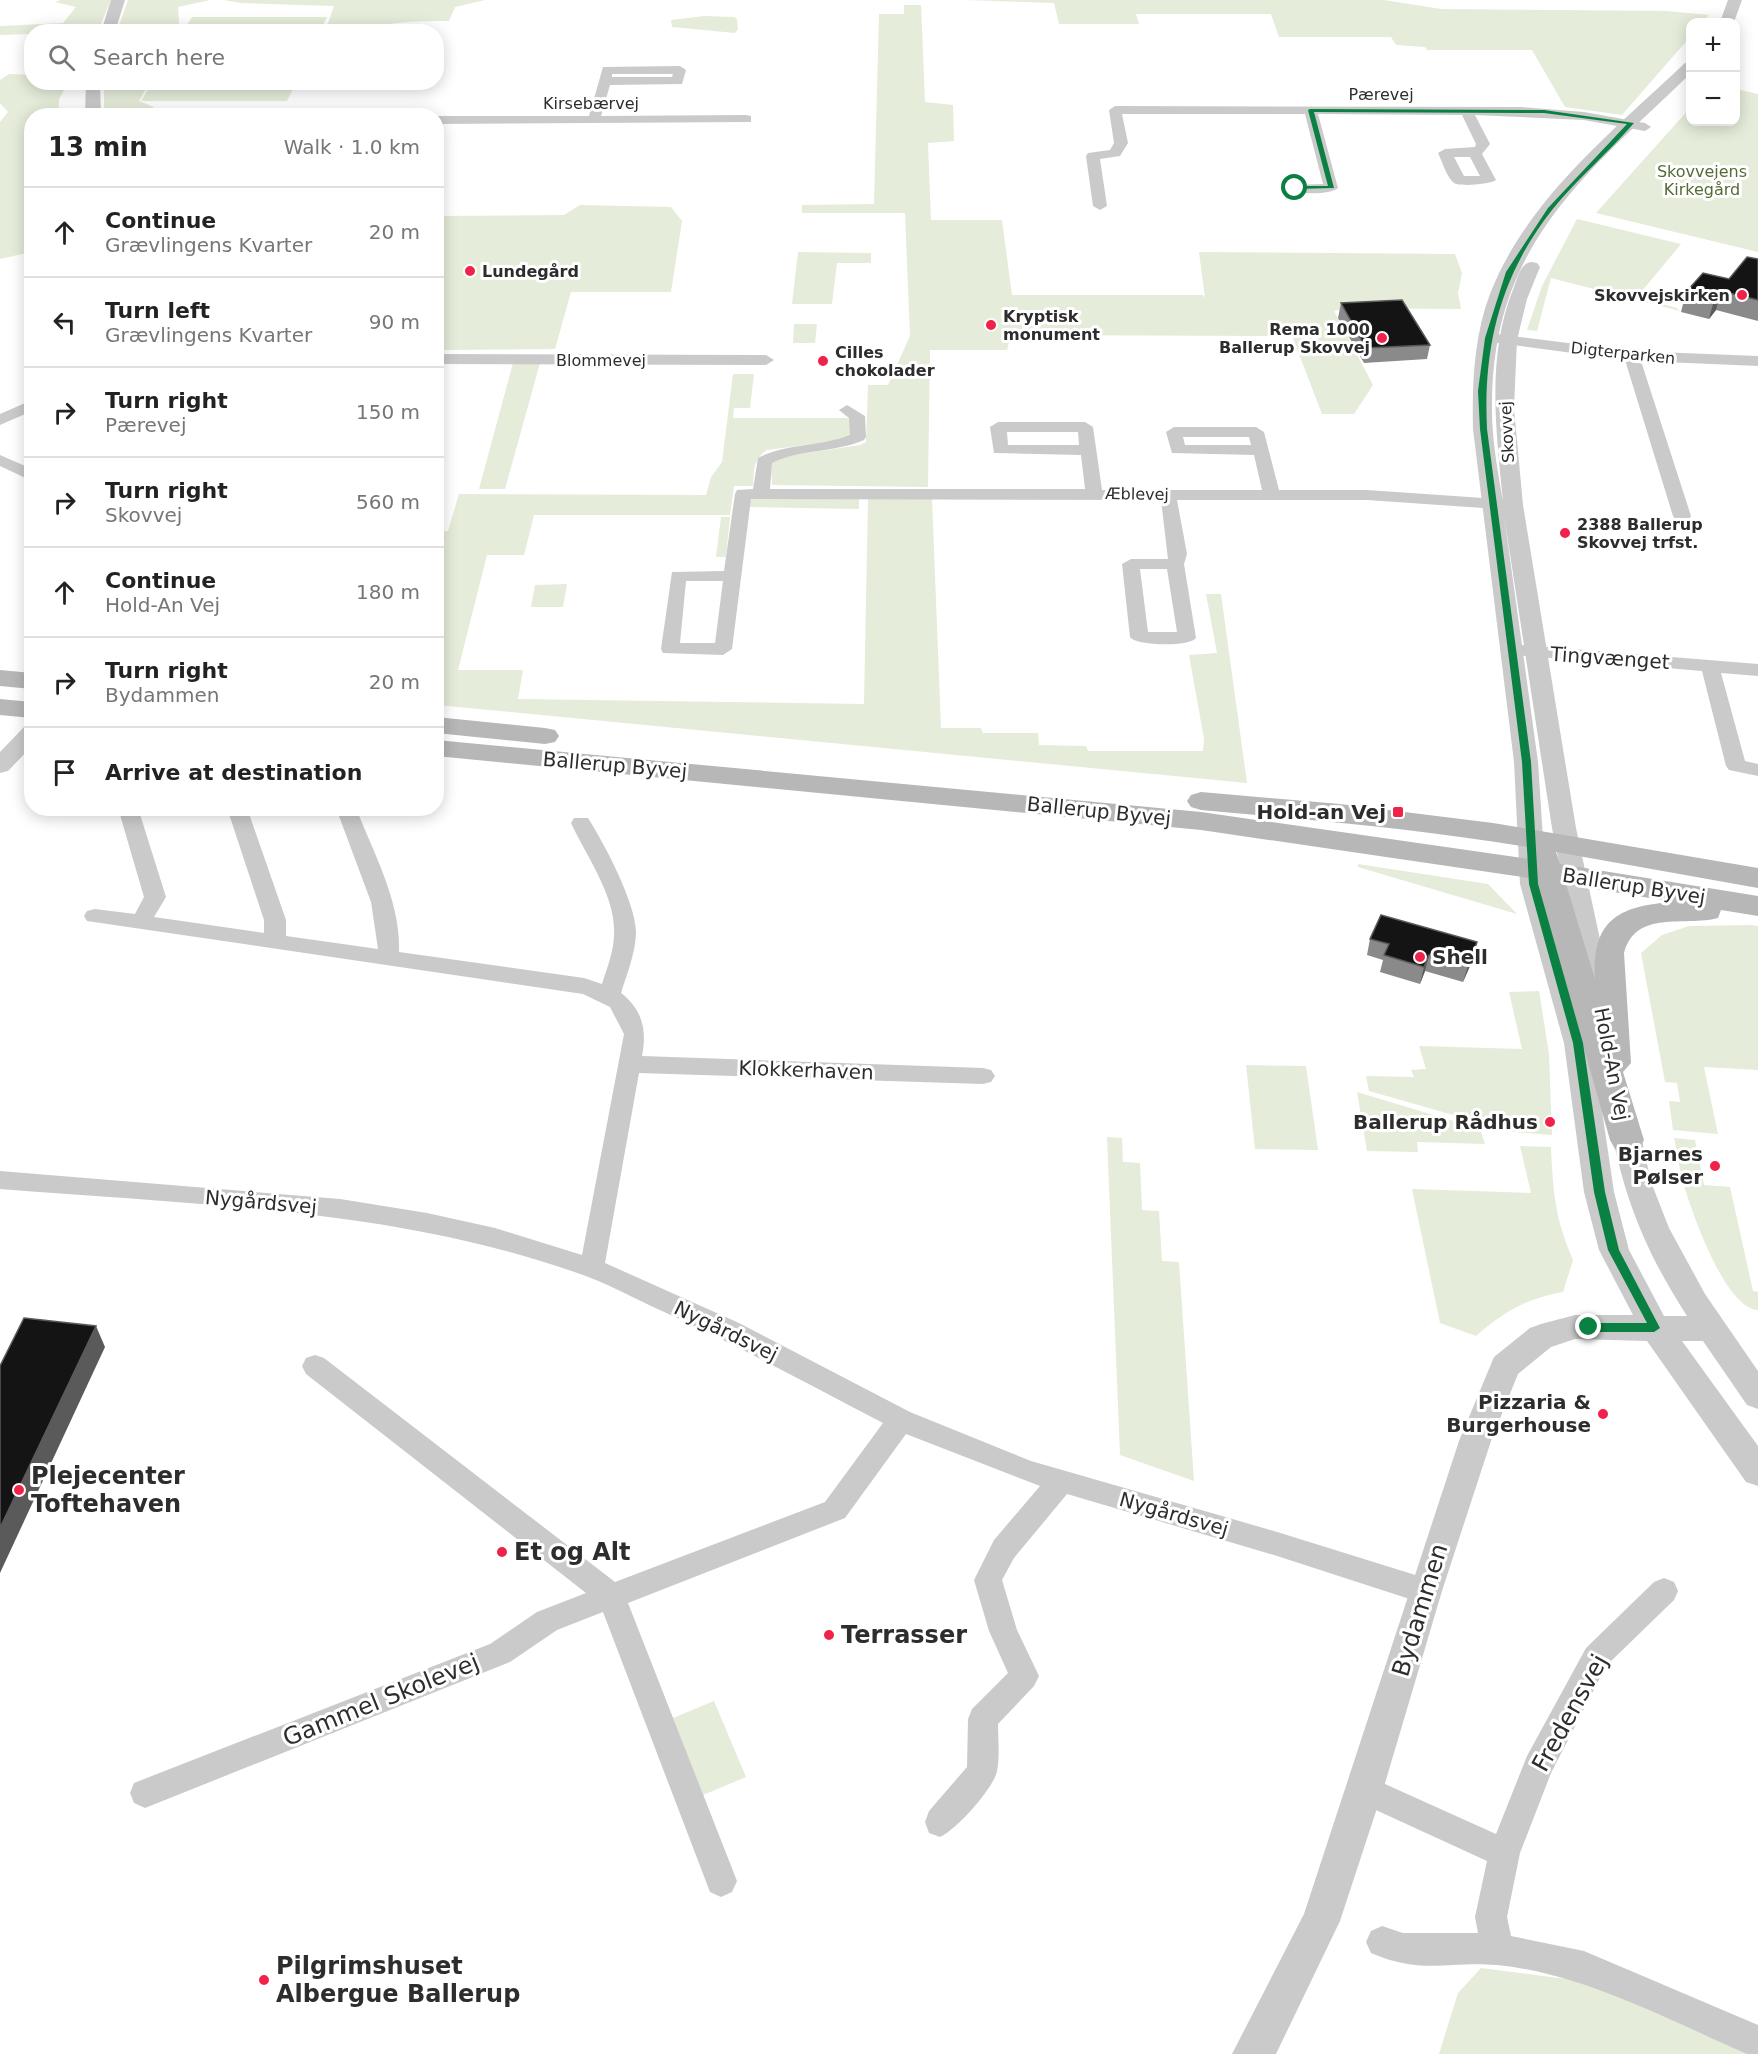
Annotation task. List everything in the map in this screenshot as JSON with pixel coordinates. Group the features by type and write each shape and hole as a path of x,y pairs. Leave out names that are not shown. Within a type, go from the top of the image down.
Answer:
{"main road":[{"path":"0,678 24,680"},
{"path":"0,706 24,709"},
{"name":"Ballerup Byvej","path":"444,726 1340,813 1529,838 1758,878"},
{"name":"Ballerup Byvej","path":"444,749 1201,821 1553,872 1758,906"},
{"path":"1529,838 1542,852 1553,872 1594,1034 1627,1140"},
{"path":"1616,1079 1609,953 1610,940 1620,928 1634,919 1672,912 1758,915"}],"street":[{"path":"110,24 118,0"},
{"path":"1728,18 1735,0"},
{"path":"594,119 604,81 607,70 680,70 678,81 604,81"},
{"name":"Skovvej","path":"1560,222 1638,125 1686,71"},
{"name":"Skovvej","path":"1529,838 1526,762 1511,650 1503,505 1504,408 1498,339 1499,295 1522,249 1556,202 1686,83"},
{"path":"93,90 93,108"},
{"name":"Pærevej","path":"1100,206 1093,156 1115,153 1121,143 1114,110 1544,112 1638,125"},
{"path":"1295,188 1331,188 1310,110"},
{"path":"1466,110 1483,144 1481,149 1475,153"},
{"name":"Kirsebærvej","path":"444,120 746,119"},
{"name":"Skovvej","path":"1498,339 1527,274 1541,250"},
{"name":"Digterparken","path":"1498,339 1632,356 1758,361"},
{"path":"1632,356 1682,516"},
{"name":"Blommevej","path":"444,359 766,360"},
{"path":"0,420 24,409"},
{"path":"732,576 678,576 670,649 723,649 743,494 761,493 764,461 777,453 845,444 858,437 857,416 847,410"},
{"path":"1088,450 1000,450 999,427 1085,427 1094,493"},
{"path":"1261,450 1272,495"},
{"path":"0,460 24,472"},
{"name":"Æblevej","path":"761,493 1367,495 1503,505"},
{"path":"1168,494 1178,554 1175,564 1187,638 1139,637 1131,564 1175,564"},
{"name":"Skovvej","path":"1503,505 1536,652 1567,844"},
{"name":"Tingvænget","path":"1511,650 1758,670"},
{"path":"1710,666 1736,766 1758,770"},
{"path":"0,765 24,740"},
{"path":"130,816 155,897 141,922"},
{"path":"240,816 275,920 275,942"},
{"path":"349,816 384,911 390,942 388,958"},
{"path":"580,823 620,908 625,927 623,953 610,994"},
{"name":"Hold-An Vej","path":"1567,844 1553,872 1535,891 1578,1043 1599,1192 1614,1250 1654,1328 1758,1472"},
{"name":"Hold-An Vej","path":"1553,872 1616,1079 1627,1140 1642,1201 1683,1285 1758,1396"},
{"path":"95,916 584,986 610,994 627,1010 635,1034 592,1268"},
{"name":"Klokkerhaven","path":"629,1065 983,1076"},
{"name":"Nygårdsvej","path":"0,1180 340,1208 427,1222 495,1238 592,1268 730,1330 901,1420 1027,1472 1274,1543 1425,1591"},
{"name":"Bydammen","path":"1252,2054 1262,2040 1321,1921 1365,1790 1425,1591 1475,1441 1505,1366 1541,1337 1575,1327 1711,1329"},
{"path":"315,1366 611,1596 721,1881"},
{"name":"Gammel Skolevej","path":"145,1793 500,1653 547,1621 835,1510 901,1420"},
{"path":"940,1822 982,1772 983,1719 1024,1676 1003,1631 988,1580 1004,1549 1061,1481"},
{"name":"Fredensvej","path":"1497,1949 1491,1917 1504,1853 1538,1767 1596,1657 1664,1591"},
{"path":"1365,1790 1504,1853"},
{"path":"1382,1942 1403,1949 1431,1952 1497,1949 1584,1967 1758,2042"}],"green space":[{"path":"111,0 101,24 42,24 63,23 76,7 55,2"},
{"path":"128,0 210,0 178,7 178,24 119,24"},
{"path":"224,0 485,0 455,7 449,21 391,24 328,24 334,6 241,3"},
{"path":"964,0 1384,0 1441,9 1667,11 1709,15 1706,18 1686,18 1686,42 1622,115 1565,107 1532,50 1427,50 1425,47 1396,45 1391,37 1279,37 1271,14 1136,14 1139,24 1059,24 1054,3"},
{"path":"904,5 921,5 925,102 953,105 954,141 928,143 931,220 1002,220 1012,295 1203,295 1205,298 1199,252 1455,254 1462,273 1458,293 1461,309 1346,308 1334,311 1373,385 1354,414 1322,414 1292,336 1011,335 1007,350 930,350 928,487 772,485 771,462 780,457 860,445 866,442 868,385 888,385 910,336 905,213 802,213 802,205 874,204 879,14 904,14"},
{"path":"704,16 734,17 737,19 738,29 735,33 672,27 671,20"},
{"path":"192,17 327,17 324,24 188,24"},
{"path":"24,25 24,34 0,35 0,26"},
{"path":"9,74 24,75 24,90 64,90 59,99 58,108 24,108 24,254 0,259 0,122 8,112 0,103 0,80"},
{"path":"104,90 145,90 139,101 154,107 153,108 104,108"},
{"path":"148,90 292,90 287,101 141,101"},
{"name":"Skovvejens Kirkegård","path":"1740,90 1758,94 1758,252 1596,213 1686,112 1686,126 1740,126"},
{"path":"580,205 671,207 682,221 671,292 571,292 555,349 444,350 444,216 564,215"},
{"path":"1577,219 1681,244 1637,297 1677,308 1680,311 1551,278 1537,331 1527,330 1542,286"},
{"path":"798,252 871,253 871,263 837,263 832,304 792,304"},
{"path":"794,324 817,324 815,343 793,343"},
{"path":"513,363 540,363 505,489 479,489"},
{"path":"733,374 754,374 750,408 734,408 733,418 850,418 850,437 844,440 767,450 762,453 754,470 753,486 734,486 730,515 534,515 524,555 487,555 458,670 523,670 518,699 864,704 868,498 932,498 941,728 981,728 983,733 1038,733 1039,745 1086,746 1088,751 1203,751 1204,739 1189,655 1217,653 1206,594 1221,594 1247,783 444,706 444,531 448,531 459,494 706,495 711,477 722,462"},
{"path":"859,496 859,509 749,507 750,500 756,497"},
{"path":"721,517 730,517 726,557 716,557"},
{"path":"567,584 563,607 531,607 535,585"},
{"path":"1358,864 1488,884 1517,914 1358,867"},
{"path":"1689,926 1758,926 1758,1070 1704,1067 1718,1134 1673,1130 1669,1101 1680,1102 1677,1083 1665,1082 1641,953 1662,935"},
{"path":"1539,991 1549,1054 1552,1135 1513,1132 1369,1091 1366,1076 1414,1077 1411,1070 1426,1069 1419,1046 1522,1049 1509,992"},
{"path":"1246,1065 1306,1066 1318,1150 1255,1149"},
{"path":"1357,1092 1480,1129 1485,1144 1417,1142 1418,1152 1367,1151"},
{"path":"1107,1137 1122,1138 1123,1162 1140,1163 1142,1210 1159,1211 1162,1261 1179,1262 1194,1481 1120,1455"},
{"path":"1674,1138 1695,1140 1704,1185 1730,1187 1753,1291 1758,1292 1758,1310 1746,1306 1735,1295 1713,1261 1686,1192"},
{"path":"1520,1146 1551,1147 1556,1205 1562,1231 1573,1260 1563,1292 1537,1298 1516,1307 1476,1336 1440,1323 1412,1189 1531,1193"},
{"path":"714,1701 746,1777 703,1795 673,1718"},
{"path":"1481,1968 1589,1982 1753,2054 1439,2054 1458,1993"}],"building":[{"path":"1747,257 1758,259 1758,300 1721,291 1714,300 1686,292 1703,273 1729,279"},
{"path":"1402,300 1430,345 1366,348 1341,303"},
{"path":"1381,915 1477,942 1468,966 1429,955 1424,967 1384,955 1389,944 1370,939"},
{"name":"Plejecenter Toftehaven","path":"24,1318 96,1326 0,1528 0,1366"}],"place":[{"name":"Lundegård","path":"470,271"},
{"name":"Skovvejskirken","path":"1742,295"},
{"name":"Kryptisk monument","path":"991,325"},
{"name":"Rema 1000 Ballerup Skovvej","path":"1382,338"},
{"name":"Cilles chokolader","path":"823,361"},
{"name":"2388 Ballerup Skovvej trfst.","path":"1565,533"},
{"name":"Hold-an Vej","path":"1398,812"},
{"name":"Shell","path":"1420,957"},
{"name":"Ballerup Rådhus","path":"1550,1122"},
{"name":"Bjarnes Pølser","path":"1715,1166"},
{"name":"Pizzaria & Burgerhouse","path":"1603,1414"},
{"name":"Plejecenter Toftehaven","path":"19,1490"},
{"name":"Et og Alt","path":"502,1552"},
{"name":"Terrasser","path":"829,1635"},
{"name":"Pilgrimshuset Albergue Ballerup","path":"264,1980"}],"route":[{"path":"1295,188 1331,188 1310,110 1544,112 1631,123 1580,174 1550,209 1509,272 1499,295 1488,338 1482,391 1483,429 1526,762 1533,884 1556,958 1578,1043 1599,1192 1614,1250 1654,1328 1589,1327"}]}
